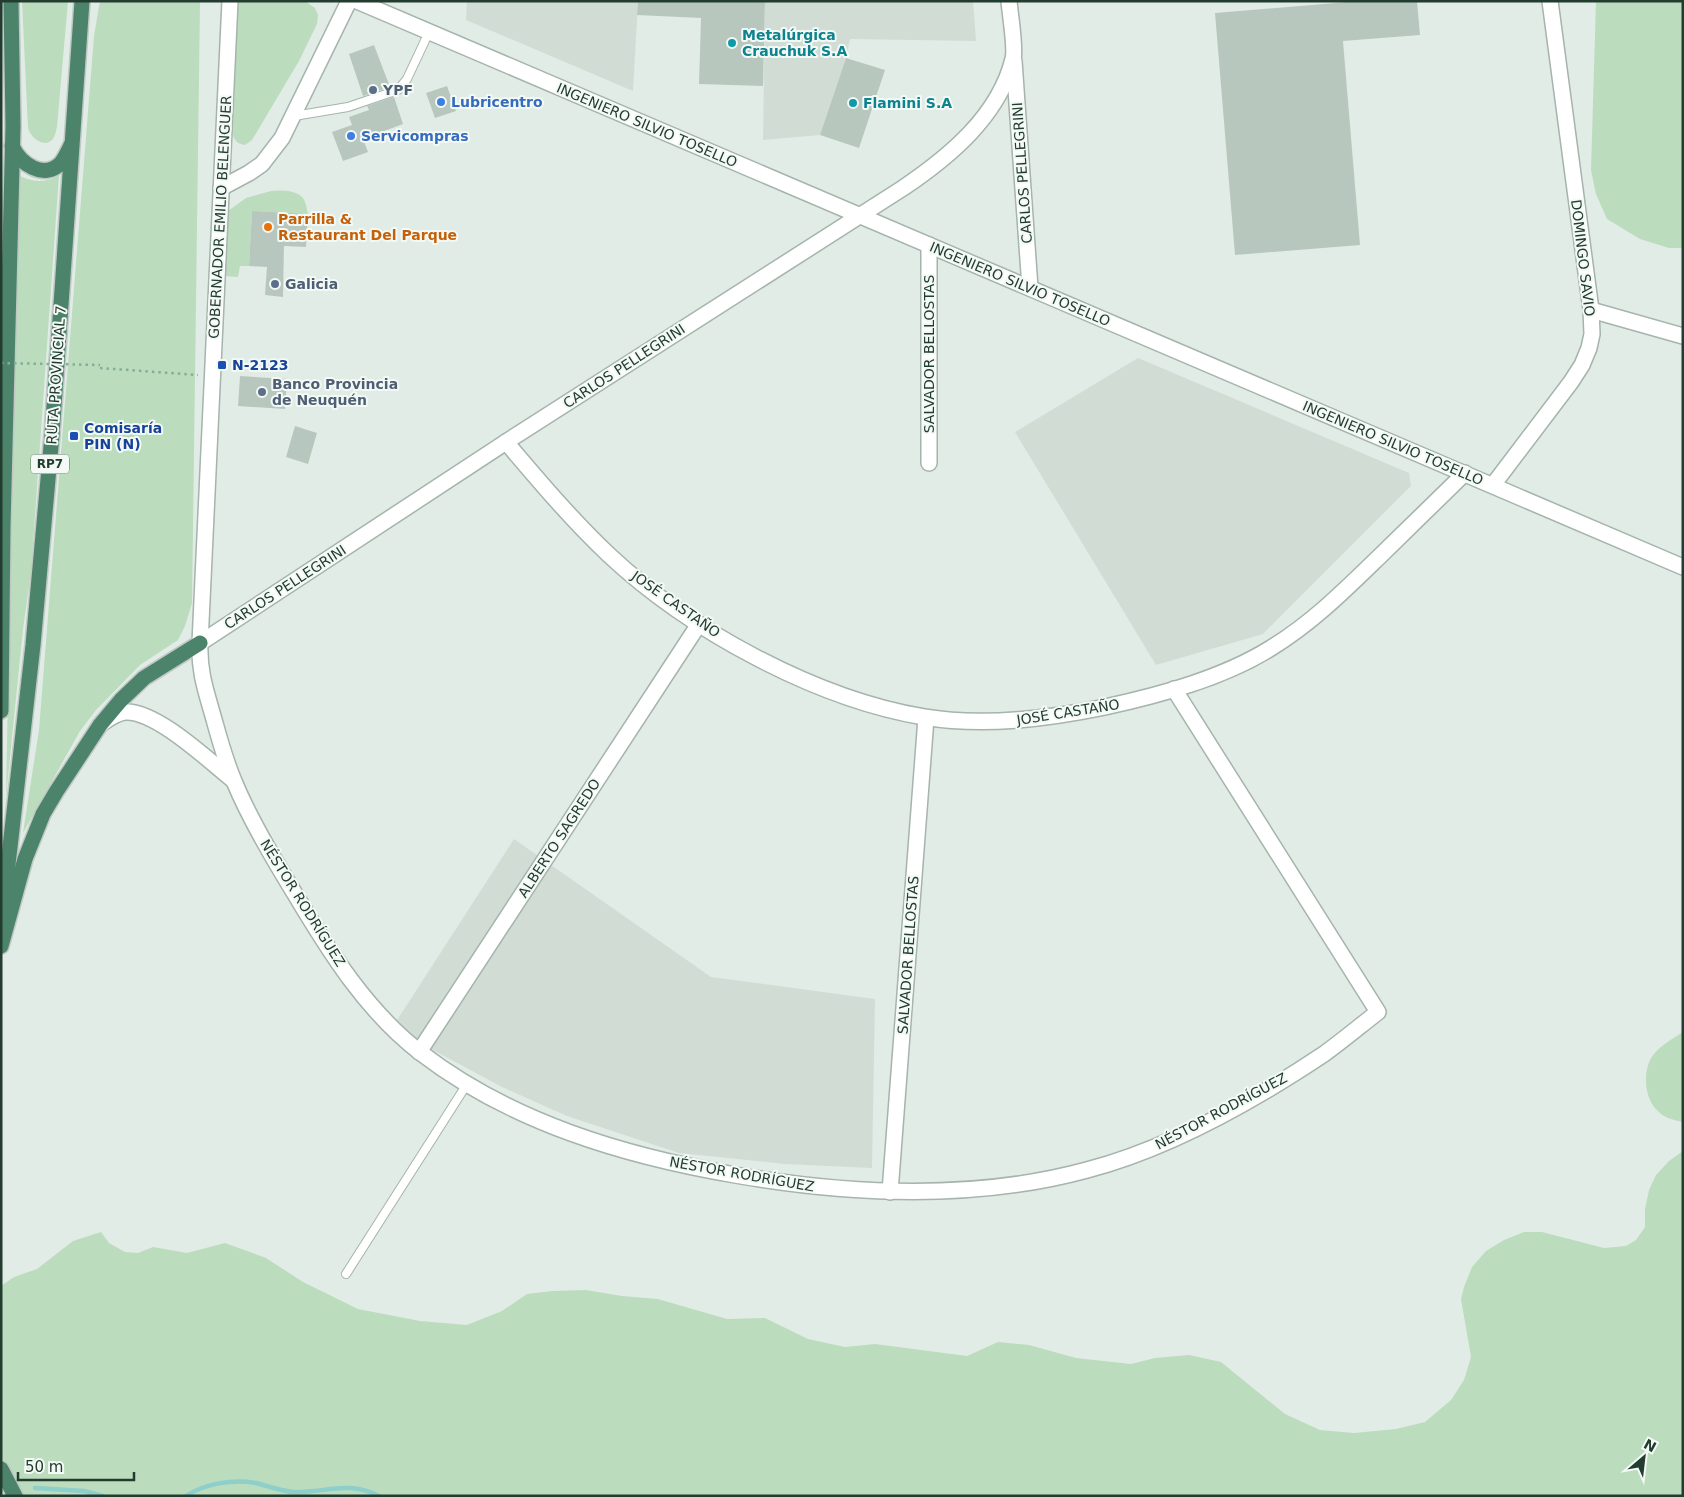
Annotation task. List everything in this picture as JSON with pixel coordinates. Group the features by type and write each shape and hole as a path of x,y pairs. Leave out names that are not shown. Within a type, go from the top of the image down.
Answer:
{"highway":[{"path":"1,709 3,527 14,107 11,1"},
{"name":"RUTA PROVINCIAL 7","path":"1,926 34,645 52,435 74,139 82,1"},
{"path":"12,146 21,160 28,166 35,169 50,169 61,163 74,139"},
{"path":"1,946 18,882 33,838 56,792 100,725 121,700 144,678 200,643"},
{"path":"1,1469 14,1496"}],"street":[{"path":"80,41 89,1"},
{"name":"GOBERNADOR EMILIO BELENGUER","path":"200,643 230,1"},
{"path":"222,188 262,164 282,138 349,1"},
{"name":"INGENIERO SILVIO TOSELLO","path":"357,1 1683,567"},
{"name":"CARLOS PELLEGRINI","path":"1009,1 1030,288"},
{"name":"DOMINGO SAVIO","path":"1494,486 1572,382 1582,365 1592,334 1591,310 1550,1"},
{"name":"CARLOS PELLEGRINI","path":"200,643 506,442 929,171 971,133 988,112 1002,88 1014,58"},
{"name":"SALVADOR BELLOSTAS","path":"929,245 929,463"},
{"path":"1591,310 1683,336"},
{"name":"JOSÉ CASTAÑO","path":"506,442 542,485 610,556 652,591 699,624 746,652 796,677 846,696 880,707 926,718 961,720 1019,721 1077,713 1128,702 1174,689 1225,671 1269,649 1310,621 1346,590 1465,473"},
{"name":"ALBERTO SAGREDO","path":"419,1052 699,624"},
{"name":"NÉSTOR RODRÍGUEZ","path":"200,643 199,663 203,681 233,781 285,879 345,972 378,1013 419,1052 466,1084 513,1109 566,1131 629,1153 701,1170 768,1181 834,1189 890,1192 1023,1185 1089,1170 1149,1149 1205,1123 1264,1092 1325,1053 1378,1012 1174,689"},
{"name":"NÉSTOR RODRÍGUEZ","path":"100,725 113,716 124,712 147,717 174,733 233,781"},
{"name":"SALVADOR BELLOSTAS","path":"890,1192 926,718"}],"lane":[{"path":"294,116 348,107 398,90 407,79 429,32"},
{"path":"346,1274 466,1084"}],"path":[{"path":"1,363 100,367 212,376"}],"shaded area":[{"path":"467,1 638,1 633,91 466,20"},
{"path":"765,1 973,1 976,41 850,39 846,58 820,135 763,140"},
{"path":"1138,358 1409,473 1411,486 1263,634 1156,665 1015,432"},
{"path":"514,839 711,977 875,999 872,1168 785,1164 679,1153 567,1116 502,1087 392,1028"}],"green space":[{"path":"22,1 68,1 57,127 53,139 46,143 35,139 28,128"},
{"path":"100,1 200,1 192,603 185,626 178,640 140,665 96,710 80,731 23,833 39,730 94,36"},
{"path":"238,1 305,1 315,8 318,15 317,24 299,61 252,140 245,145 237,142 233,134"},
{"path":"1596,1 1683,1 1683,248 1669,248 1640,239 1607,219 1596,194 1591,170"},
{"path":"18,175 28,179 44,181 59,175 31,572 23,629 6,797"},
{"path":"271,191 288,191 300,195 305,202 308,214 252,211 249,266 240,266 238,277 224,276 228,211 246,198"},
{"path":"1683,1032 1683,1122 1666,1117 1654,1106 1646,1087 1646,1073 1650,1060 1656,1052"},
{"path":"1683,1151 1683,1496 21,1496 1,1456 1,1286 14,1277 37,1269 73,1241 101,1232 109,1243 125,1252 138,1253 153,1247 187,1253 225,1243 266,1258 303,1282 358,1309 420,1321 467,1325 502,1311 527,1294 586,1290 658,1299 727,1319 765,1318 808,1339 845,1347 875,1344 967,1356 998,1342 1029,1345 1076,1358 1131,1364 1155,1358 1189,1355 1221,1362 1285,1414 1320,1430 1354,1433 1396,1429 1425,1422 1451,1400 1464,1380 1471,1357 1461,1299 1472,1267 1486,1251 1504,1240 1524,1232 1542,1232 1604,1248 1626,1246 1636,1240 1645,1227 1645,1209 1649,1190 1656,1175 1669,1161"}],"building":[{"name":"Metalúrgica Crauchuk S.A","path":"638,1 765,1 763,86 699,84 701,18 637,15"},
{"path":"1360,1 1417,1 1420,35 1343,41 1360,245 1235,255 1215,13"},
{"path":"374,45 390,87 363,96 349,54"},
{"name":"Flamini S.A","path":"846,58 885,70 859,148 820,135"},
{"name":"Lubricentro","path":"447,86 456,111 435,118 426,93"},
{"path":"394,97 403,124 363,139 368,152 343,161 332,132 352,125 349,117 369,110 367,106"},
{"name":"Parrilla & Restaurant Del Parque","path":"252,211 308,214 306,247 284,246 283,297 265,295 267,267 249,266"},
{"name":"Banco Provincia de Neuquén","path":"240,376 287,379 285,409 238,406"},
{"path":"295,426 317,433 308,464 286,457"}],"waterway":[{"path":"186,1496 211,1485 229,1482 256,1483 293,1492 336,1488 357,1489 379,1496"},
{"path":"35,1488 84,1491 103,1496"}],"place":[{"name":"Metalúrgica Crauchuk S.A","path":"732,43"},
{"name":"YPF","path":"373,90"},
{"name":"Lubricentro","path":"441,102"},
{"name":"Flamini S.A","path":"853,103"},
{"name":"Servicompras","path":"351,136"},
{"name":"Parrilla & Restaurant Del Parque","path":"268,227"},
{"name":"Galicia","path":"275,284"},
{"name":"N-2123","path":"222,365"},
{"name":"Banco Provincia de Neuquén","path":"262,392"},
{"name":"Comisaría PIN (N)","path":"74,436"}]}
